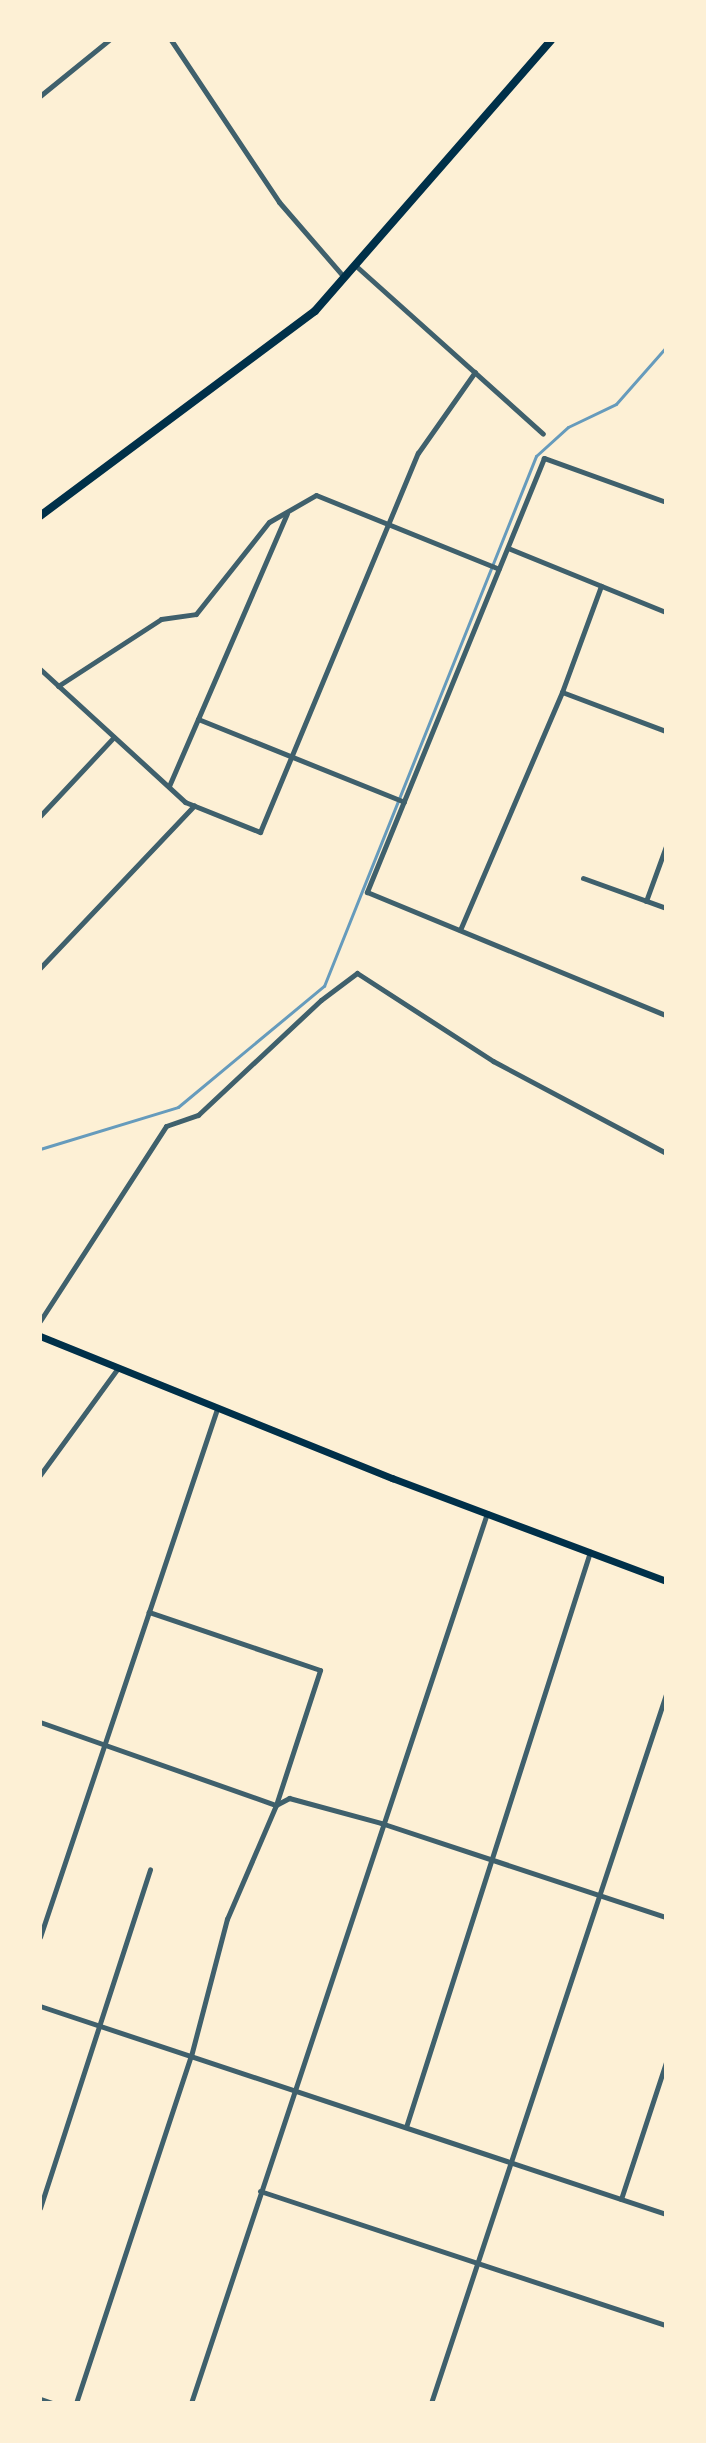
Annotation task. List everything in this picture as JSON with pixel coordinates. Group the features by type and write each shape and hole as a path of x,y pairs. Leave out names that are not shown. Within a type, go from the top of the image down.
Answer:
{"highway":[{"path":"40,516 269,350 355,265 551,40"}],"main road":[{"path":"40,1336 217,1409 666,1581"}],"street":[{"path":"40,96 109,40"},
{"path":"171,40 279,202 344,277"},
{"path":"355,265 543,434"},
{"path":"41,673 168,787 194,806 260,832 418,453 475,372"},
{"path":"666,502 544,458 367,892 666,1015"},
{"path":"58,686 161,619 196,614 269,522 316,495 499,569"},
{"path":"168,787 287,512"},
{"path":"508,548 666,612"},
{"path":"460,930 562,692 601,586"},
{"path":"562,692 666,731"},
{"path":"198,719 404,802"},
{"path":"40,816 114,737"},
{"path":"40,968 194,806"},
{"path":"646,901 666,846"},
{"path":"583,878 666,908"},
{"path":"40,1321 166,1126 198,1115 321,1000 357,973 493,1061 666,1153"},
{"path":"40,1475 118,1368"},
{"path":"40,1937 217,1409"},
{"path":"191,2403 381,1823 487,1513"},
{"path":"406,2127 590,1552"},
{"path":"76,2403 191,2056 227,1919 276,1805 320,1670 149,1612"},
{"path":"431,2403 666,1694"},
{"path":"40,1722 105,1742 276,1805 289,1798 381,1823 666,1917"},
{"path":"40,2208 150,1869"},
{"path":"40,2006 666,2214"},
{"path":"621,2199 666,2062"},
{"path":"260,2191 666,2325"},
{"path":"40,2399 52,2403"}],"waterway":[{"path":"40,1149 178,1107 324,986 536,456 568,427 616,404 666,347"}]}
